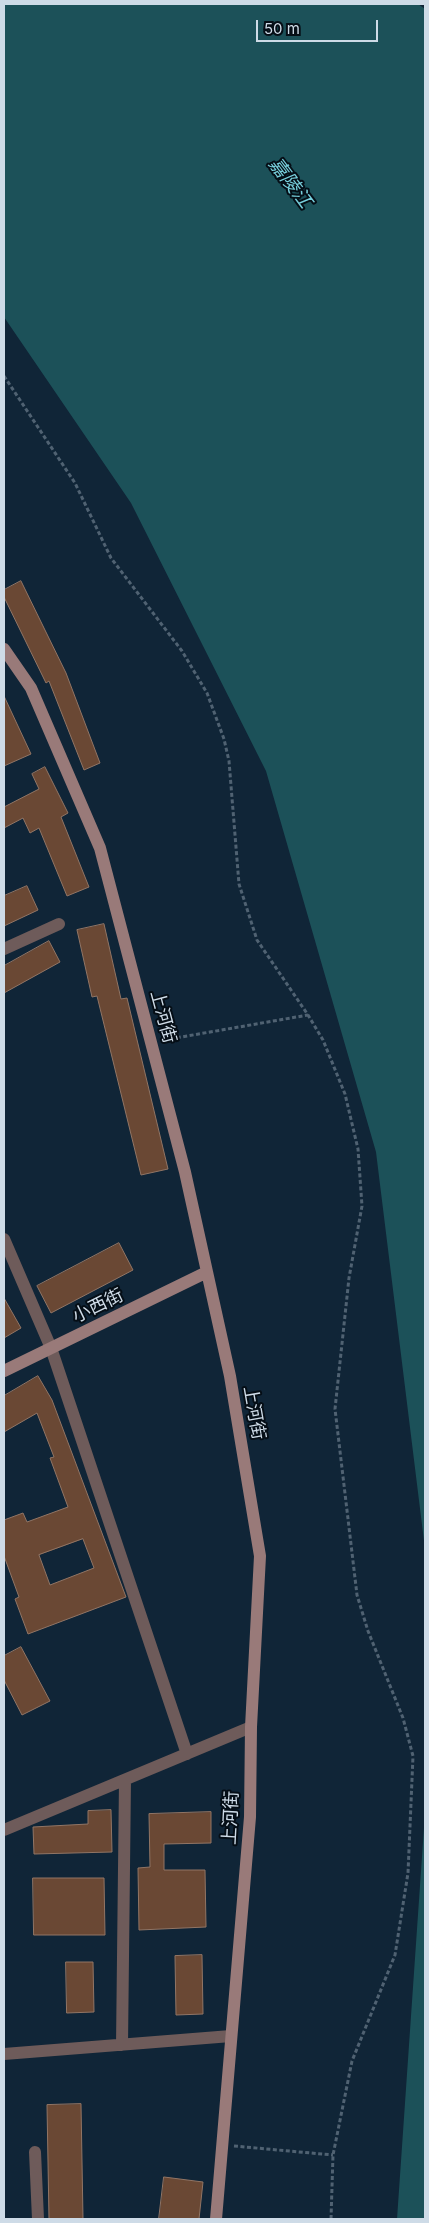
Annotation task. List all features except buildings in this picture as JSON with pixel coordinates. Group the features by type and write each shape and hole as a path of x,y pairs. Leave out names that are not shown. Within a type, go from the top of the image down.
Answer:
{"street":[{"name":"上河街","path":"4,649 31,688 100,848 186,1172 230,1376 260,1556 251,1727 250,1817 216,2219"},
{"path":"4,949 58,924"},
{"path":"4,1239 51,1348 187,1754"},
{"name":"小西街","path":"4,1371 207,1272"},
{"path":"4,1830 251,1727"},
{"path":"122,2045 125,1780"},
{"path":"4,2054 231,2036"},
{"path":"35,2152 38,2219"}],"path":[{"path":"4,376 75,483 111,558 182,651 207,693 222,732 229,761 239,884 257,940 308,1015 335,1067 345,1094 356,1140 361,1177 362,1206 349,1278 335,1409 357,1595 368,1631 403,1718 413,1756 408,1873 395,1955 352,2061 333,2155 331,2219"},
{"path":"151,1042 308,1015"},
{"path":"222,2144 333,2155"}],"water":[{"name":"嘉陵江","path":"4,4 418,4 425,9 425,1549 376,1152 266,771 131,503 4,317"},
{"path":"425,1813 425,2219 397,2219"}]}
